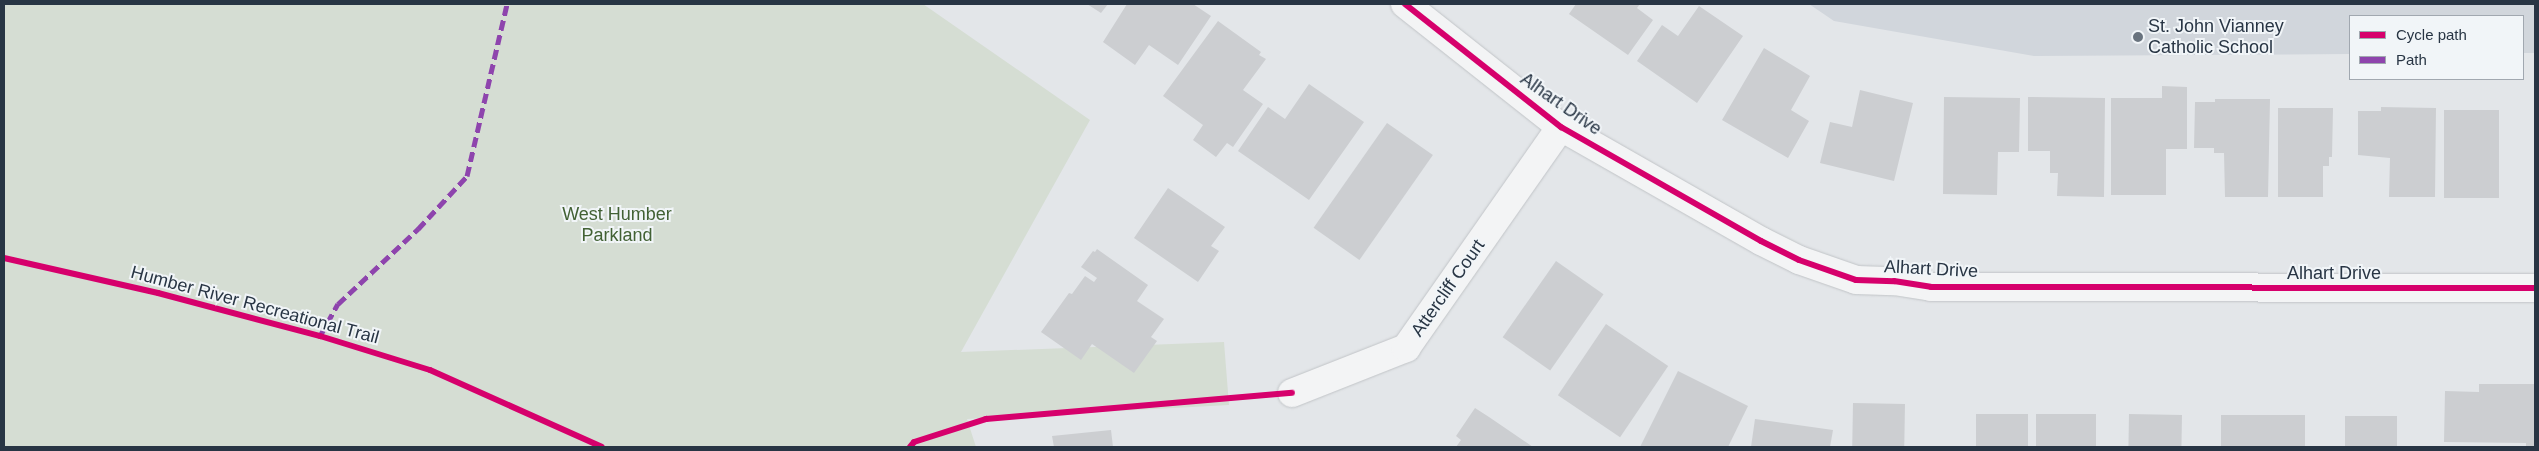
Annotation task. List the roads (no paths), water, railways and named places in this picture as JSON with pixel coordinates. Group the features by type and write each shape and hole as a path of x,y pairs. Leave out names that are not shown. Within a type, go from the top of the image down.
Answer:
{"street":[{"name":"Alhart Drive","path":"1405,4 1561,127 1768,245 1799,260 1856,280 1894,281 1931,287 2535,288"},
{"name":"Attercliff Court","path":"1292,393 1406,348 1561,127"}],"place":[{"name":"St. John Vianney Catholic School","path":"2138,37"}],"park label":[{"name":"West Humber Parkland","path":"617,225"}]}
